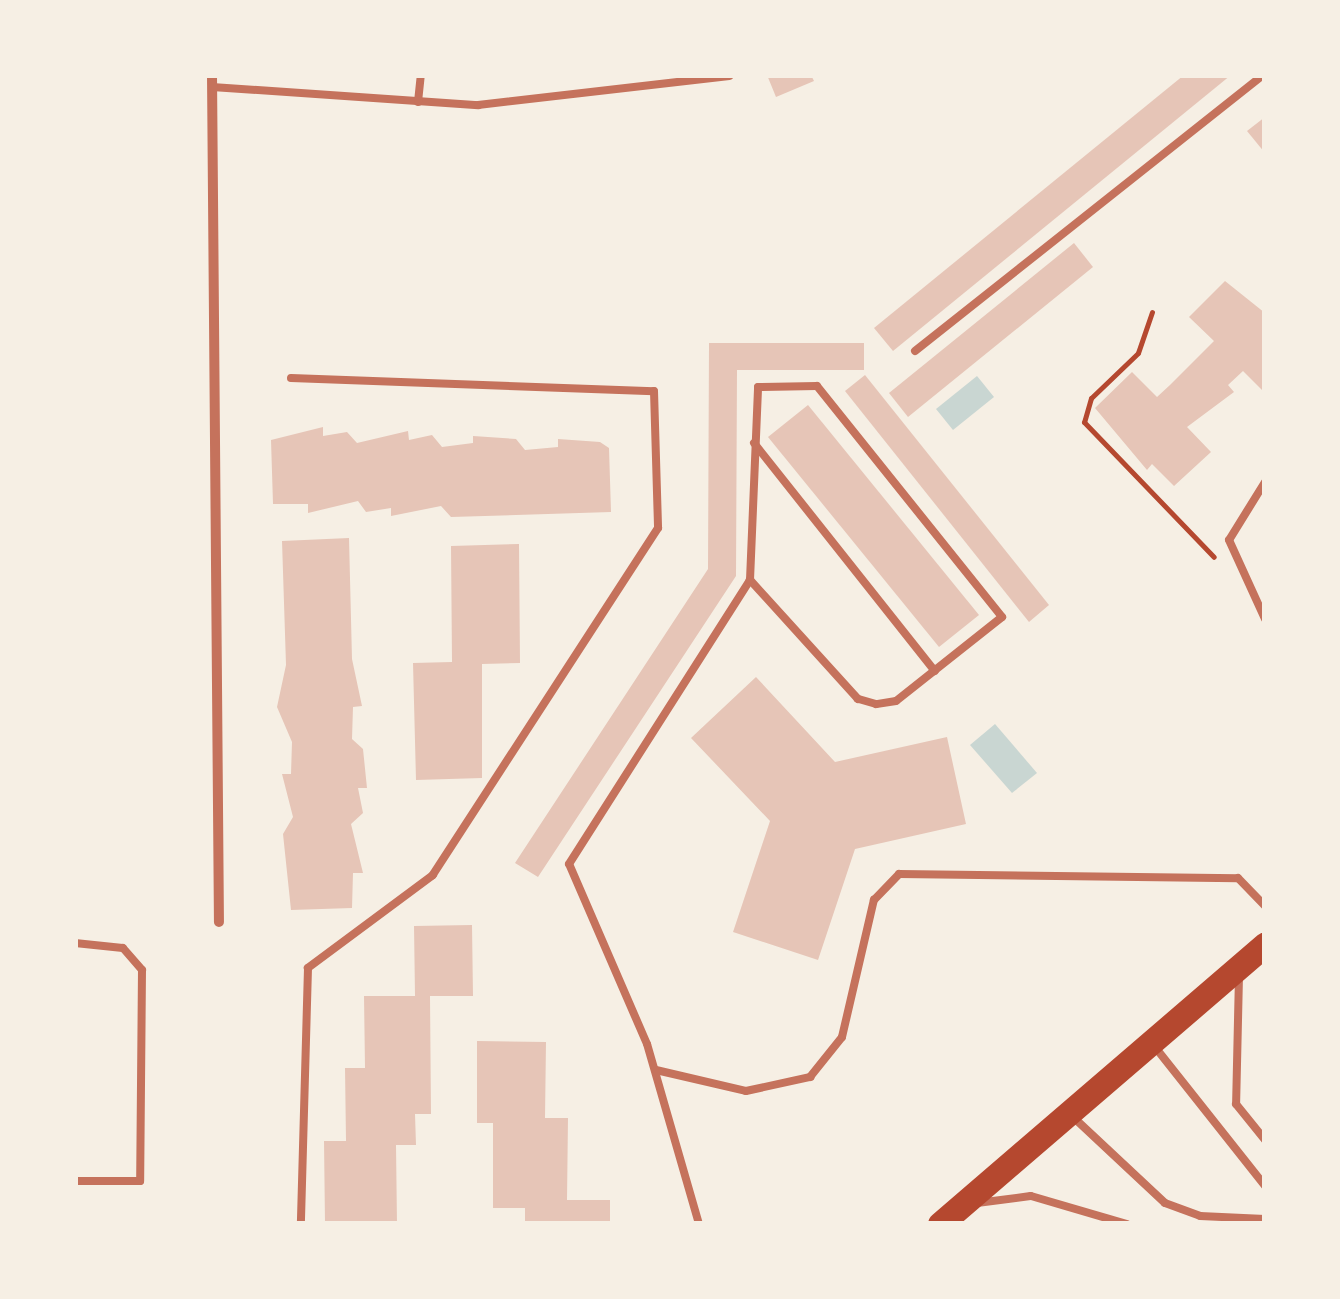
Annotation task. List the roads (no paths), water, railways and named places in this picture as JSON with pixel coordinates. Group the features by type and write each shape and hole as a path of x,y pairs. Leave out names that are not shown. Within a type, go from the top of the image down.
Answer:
{"main road":[{"path":"940,1224 1265,944"}],"street":[{"path":"212,81 220,922"}],"lane":[{"path":"418,102 421,75"},
{"path":"914,351 1262,75"},
{"path":"212,81 478,105 728,76"},
{"path":"291,378 654,391 658,528 433,875 308,968 301,1224"},
{"path":"699,1224 666,1134 656,1070 569,864 750,580 758,388 817,386 1002,617 896,700 858,699 750,580"},
{"path":"754,443 935,671"},
{"path":"1265,482 1231,530 1230,554 1265,619"},
{"path":"656,1070 746,1091 810,1076 851,1012 880,889 899,874 1238,878 1265,906"},
{"path":"75,943 124,948 142,970 140,1181 75,1181"},
{"path":"1240,966 1236,1104 1265,1140"},
{"path":"1152,1044 1265,1186"},
{"path":"1069,1114 1165,1203 1200,1216 1265,1219"},
{"path":"963,1205 1031,1196 1127,1224"}]}
